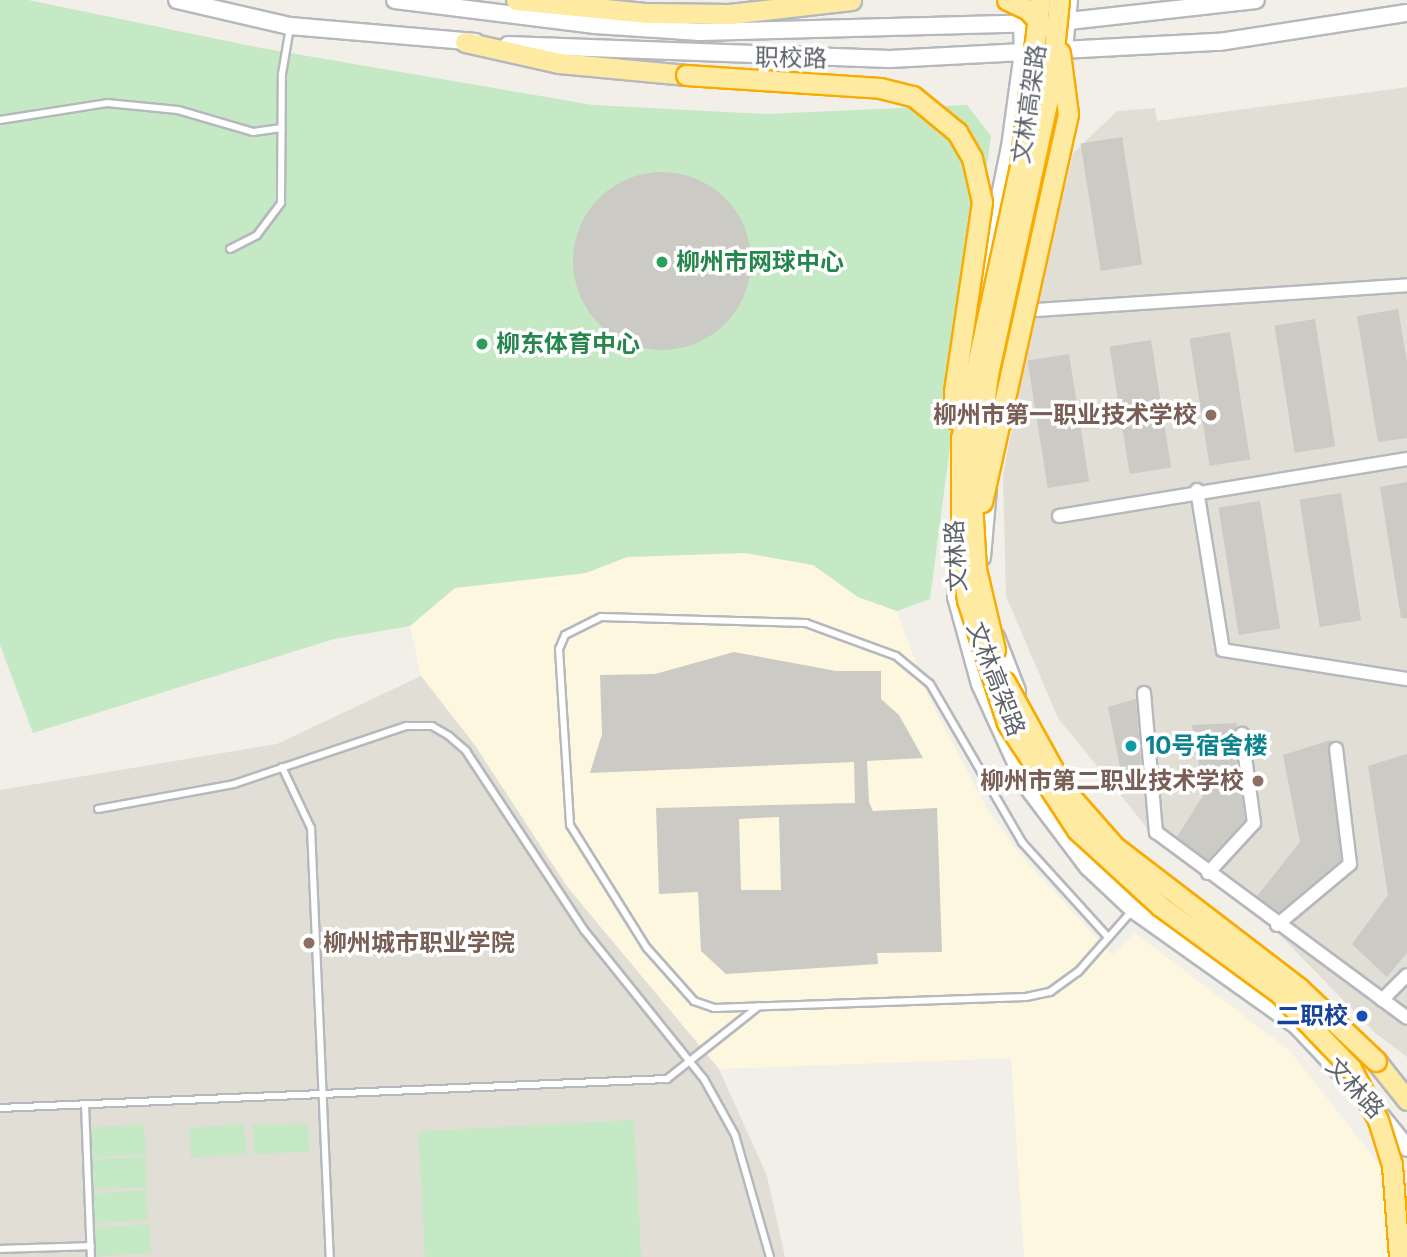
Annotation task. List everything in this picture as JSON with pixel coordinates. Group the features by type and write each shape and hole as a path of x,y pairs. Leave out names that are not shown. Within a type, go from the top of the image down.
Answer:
{"highway":[{"path":"516,0 587,9 729,14 852,0"},
{"path":"974,530 1068,114 1059,50 1028,10 1007,0"},
{"name":"文林高架路","path":"1040,0 1020,166 961,438 959,505 967,600 1007,723 1048,793 1113,868 1279,993 1351,1068 1378,1120 1392,1165 1399,1257"},
{"name":"文林高架路","path":"1059,0 1037,169 988,374 972,502 976,569 1008,690 1064,789 1140,870 1299,988 1376,1061 1407,1100"},
{"path":"465,42 559,63 686,75 880,88 913,96 957,132 972,158 982,202 954,391 959,505"}],"main road":[{"name":"职校路","path":"177,0 290,26 465,42 722,57 890,59 1219,42 1407,13"},
{"name":"职校路","path":"395,0 595,25 700,32 1024,24 1256,0"},
{"name":"文林路","path":"1021,0 1023,52 1010,147 955,414 956,597 980,684 1026,785 1088,867 1134,910 1297,1026 1407,1149"},
{"name":"文林路","path":"1069,0 1064,51 999,385 981,568 1002,662 1052,762 1135,861 1290,977 1407,1086"}],"street":[{"path":"1015,311 1407,285"},
{"path":"1059,516 1197,490 1407,459"},
{"path":"1197,490 1223,650 1407,679"},
{"path":"1144,693 1156,832 1277,925 1407,1018"},
{"path":"1208,873 1254,822 1242,734"},
{"path":"1277,925 1350,863 1336,749"},
{"path":"1382,1000 1407,975"}],"lane":[{"path":"230,249 257,235 281,203 282,128 290,26"},
{"path":"0,120 107,103 178,110 253,132 282,128"},
{"path":"1108,937 1021,842 930,684 896,656 806,623 601,617 580,623 565,635 559,649 570,825 647,948 694,1001 715,1008 1026,997 1065,982 1134,910"},
{"path":"97,809 183,796 406,726 432,726 449,736 466,751 584,930 692,1062 735,1135 770,1257"},
{"path":"282,767 312,828 330,1257"},
{"path":"0,1108 667,1079 692,1062 758,1006"},
{"path":"86,1104 91,1257"},
{"path":"0,1249 91,1246"}],"shaded area":[{"name":"柳州市第一职业技术学校","path":"1407,87 1407,1057 1375,1033 1280,935 1161,845 1058,718 1006,596 1003,477 1025,353 1073,153 1117,111 1155,108 1157,121"},
{"path":"745,553 813,565 858,597 897,611 928,696 987,809 1019,853 1113,956 1135,933 1290,1051 1407,1200 1407,1257 1024,1257 1011,1058 719,1069 568,888 474,744 421,676 410,626 455,588 586,573 627,557"},
{"name":"柳州城市职业学院","path":"421,676 474,744 568,888 719,1069 767,1176 785,1257 0,1257 0,790 277,744"}],"green space":[{"name":"柳东体育中心","path":"0,0 28,0 261,48 593,105 766,114 967,105 991,136 930,599 897,611 858,597 813,565 745,553 627,557 586,573 455,588 410,626 334,639 33,733 0,645"},
{"path":"634,1120 641,1257 425,1257 418,1131"},
{"path":"308,1123 309,1152 254,1154 253,1125"},
{"path":"144,1124 146,1154 91,1158 89,1128"},
{"path":"244,1124 246,1154 191,1158 189,1128"},
{"path":"146,1157 147,1187 91,1189 90,1159"},
{"path":"146,1190 148,1220 93,1224 91,1194"},
{"path":"149,1224 151,1253 96,1257 94,1228"}],"building":[{"path":"1122,137 1142,264 1101,271 1081,144"},
{"name":"柳州市网球中心","path":"662,172 696,179 725,198 744,227 751,261 744,295 725,324 696,343 662,350 628,343 599,324 580,295 573,261 580,227 599,198 628,179"},
{"path":"1398,309 1407,362 1407,438 1378,442 1357,316"},
{"path":"1315,319 1335,446 1295,453 1275,325"},
{"path":"1230,332 1250,459 1210,466 1190,338"},
{"path":"1151,340 1171,467 1130,474 1110,347"},
{"path":"1069,354 1089,481 1048,488 1028,361"},
{"path":"1407,482 1407,618 1401,618 1380,487"},
{"path":"1341,493 1361,620 1320,627 1300,500"},
{"path":"1260,501 1280,628 1239,635 1219,508"},
{"path":"734,652 836,671 881,671 881,699 899,715 923,758 867,761 869,802 873,811 937,808 942,952 877,953 878,964 726,974 701,951 698,892 659,894 656,808 855,803 854,762 590,773 602,734 600,675 655,674","holes":["779,817 781,890 741,890 739,819"]},
{"name":"10号宿舍楼","path":"1136,699 1143,788 1125,792 1108,707"},
{"path":"1237,723 1233,735 1245,820 1208,860 1177,837 1204,794 1192,725"},
{"path":"1331,740 1341,860 1279,912 1257,896 1300,842 1283,755"},
{"path":"1407,754 1407,953 1387,977 1352,944 1388,895 1368,766"}],"place":[{"name":"柳州市网球中心","path":"662,262"},
{"name":"柳东体育中心","path":"482,344"},
{"name":"柳州市第一职业技术学校","path":"1211,415"},
{"name":"10号宿舍楼","path":"1131,746"},
{"name":"柳州市第二职业技术学校","path":"1258,781"},
{"name":"柳州城市职业学院","path":"309,943"},
{"name":"二职校","path":"1362,1016"}]}
